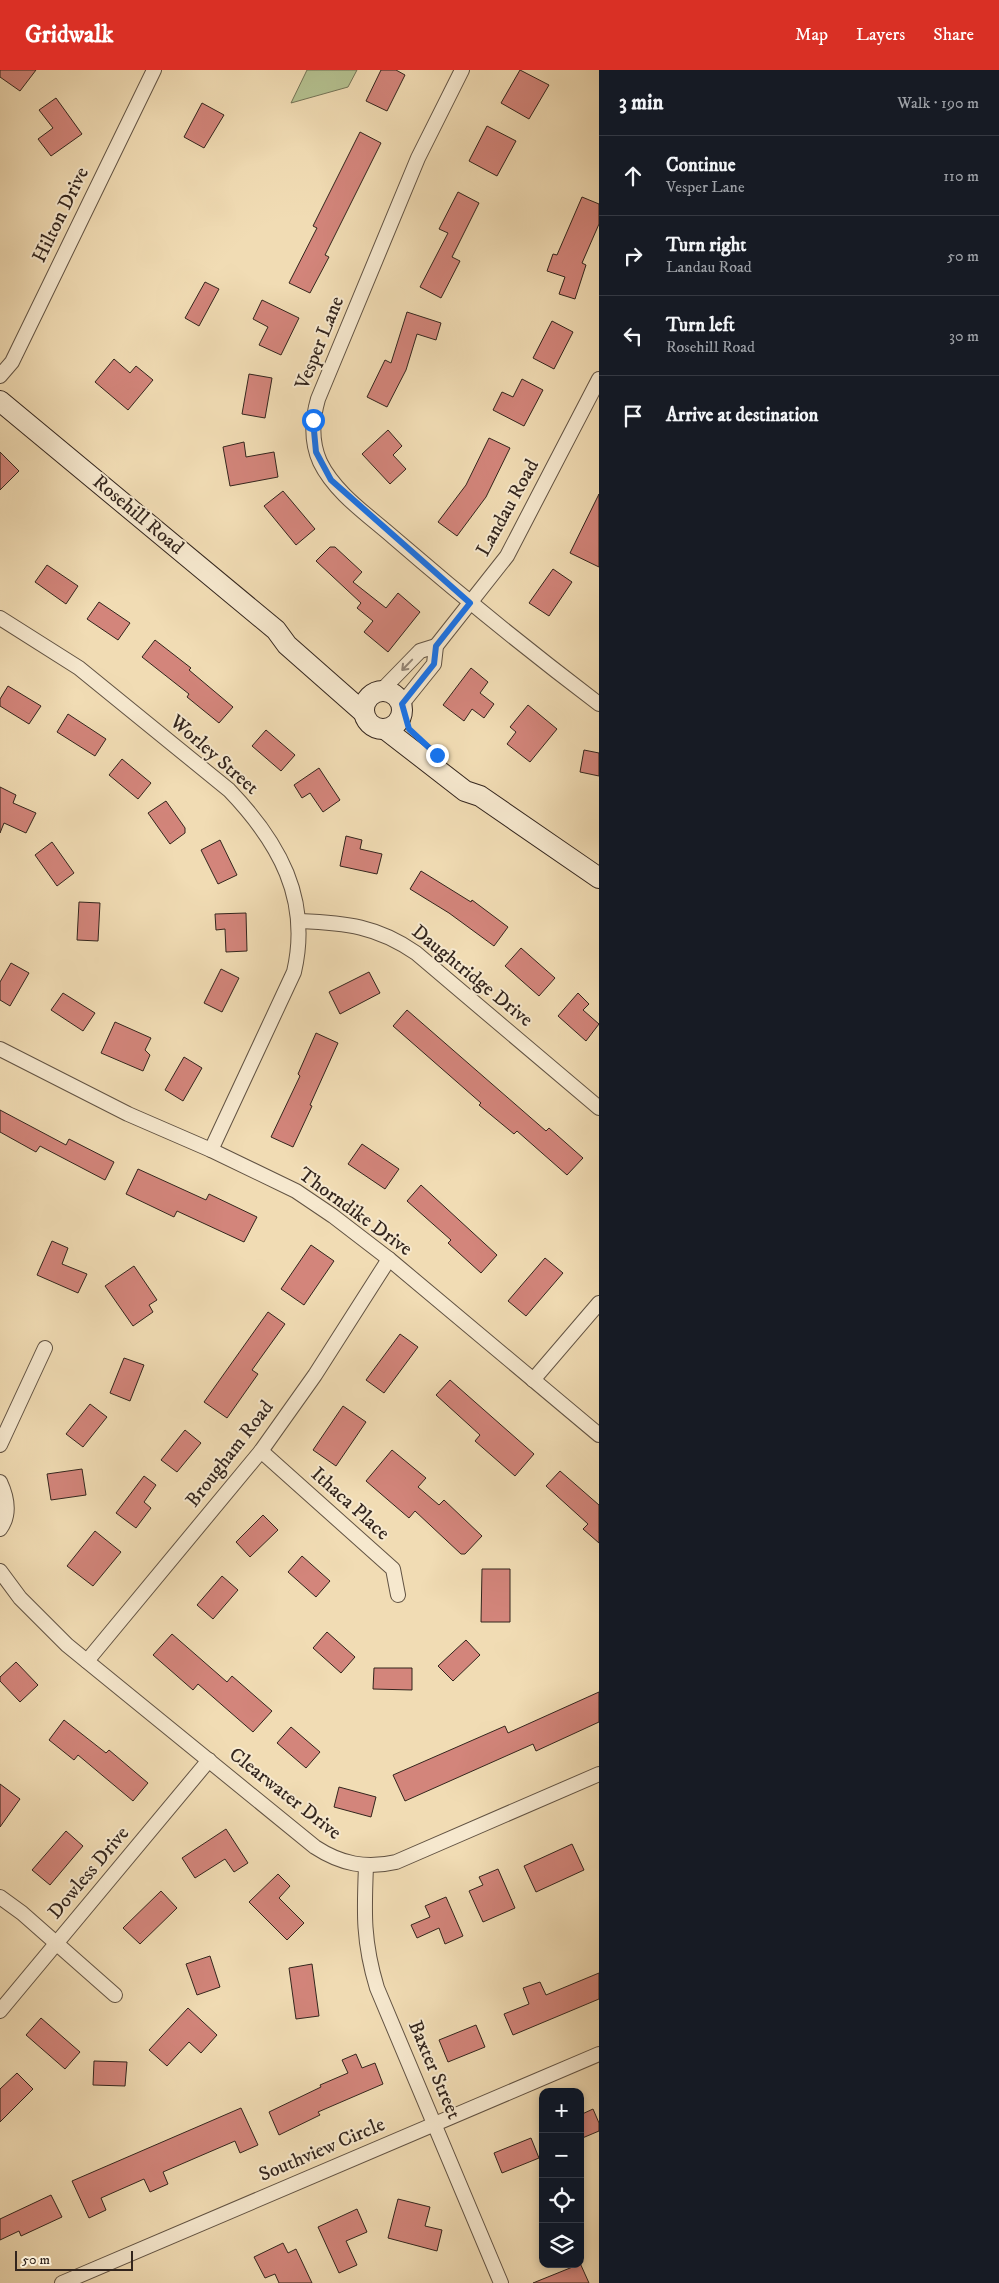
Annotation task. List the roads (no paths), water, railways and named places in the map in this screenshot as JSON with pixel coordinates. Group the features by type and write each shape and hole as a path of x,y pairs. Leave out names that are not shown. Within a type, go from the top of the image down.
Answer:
{"main road":[{"name":"Rosehill Road","path":"0,400 276,630 287,645 363,712"},
{"name":"Rosehill Road","path":"276,630 293,636 326,664 358,687 379,691"},
{"path":"402,708 397,723 385,729 379,729 368,723 363,712 366,700 379,691 394,694 402,708 409,729 418,739 474,784 480,796"},
{"path":"385,729 464,791 480,796 599,878"}],"street":[{"name":"Vesper Lane","path":"462,70 418,158 333,363 317,404 313,431 320,462 338,488 470,603 599,704"},
{"name":"Hilton Drive","path":"0,376 12,362 148,72"},
{"name":"Landau Road","path":"402,708 434,664 436,646 507,556 599,379"},
{"name":"Worley Street","path":"0,618 78,668 229,790 251,813 264,831 290,881 297,902 300,921 299,952 294,972 211,1150"},
{"name":"Landau Road","path":"379,691 420,651 436,646"},
{"name":"Daughtridge Drive","path":"300,921 359,926 399,941 416,953 599,1108"},
{"name":"Thorndike Drive","path":"0,1049 128,1114 211,1150 296,1191 333,1216 389,1259 599,1435"},
{"name":"Brougham Road","path":"87,1661 261,1451 315,1375 389,1259"},
{"path":"533,1380 599,1303"},
{"path":"0,1445 44,1348"},
{"name":"Ithaca Place","path":"261,1451 393,1570 398,1595"},
{"path":"0,1482 6,1495 7,1510 0,1529"},
{"name":"Clearwater Drive","path":"0,1571 20,1598 87,1661 327,1855 346,1863 366,1866 396,1862 599,1774"},
{"name":"Dowless Drive","path":"0,2011 209,1760"},
{"name":"Baxter Street","path":"366,1866 364,1925 368,1958 377,1988 501,2283"},
{"path":"0,1897 57,1943 115,1996"},
{"name":"Southview Circle","path":"62,2283 599,2054"}]}
